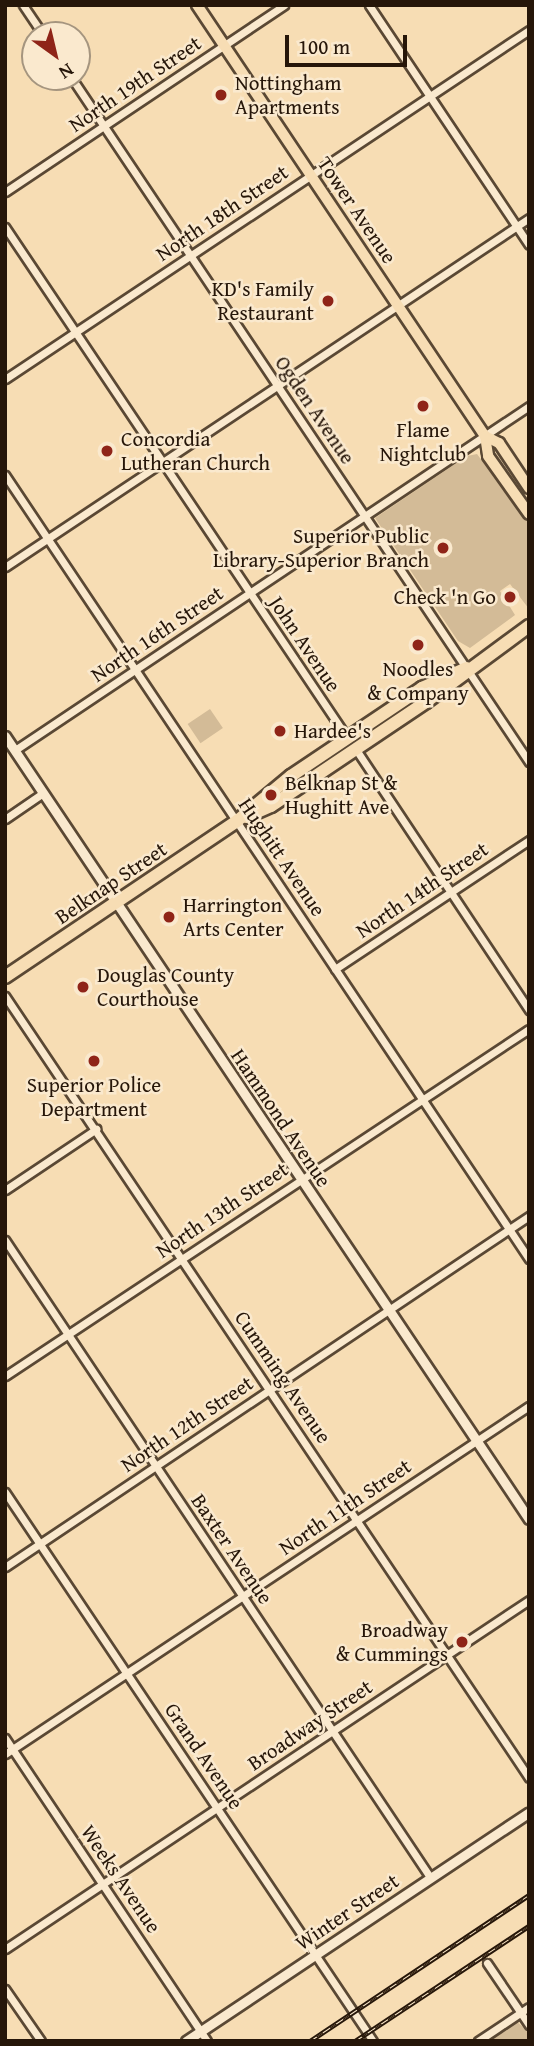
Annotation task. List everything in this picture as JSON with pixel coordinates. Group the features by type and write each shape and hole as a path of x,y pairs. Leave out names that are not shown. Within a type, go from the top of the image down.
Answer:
{"highway":[{"name":"Belknap Street","path":"237,821 271,806 433,697 467,668 529,626"},
{"name":"Belknap Street","path":"5,977 237,821 280,784 422,688 467,668"}],"main road":[{"name":"Tower Avenue","path":"197,5 485,436 488,456 529,514"},
{"name":"Tower Avenue","path":"485,436 499,443 529,488"}],"street":[{"path":"23,5 34,21"},
{"name":"North 19th Street","path":"5,192 284,5"},
{"path":"369,5 529,245"},
{"name":"North 18th Street","path":"5,379 529,30"},
{"name":"Ogden Avenue","path":"80,91 529,762"},
{"path":"5,567 529,218"},
{"name":"John Avenue","path":"5,228 529,1010"},
{"name":"North 16th Street","path":"15,750 529,407"},
{"name":"Hughitt Avenue","path":"5,475 529,1259"},
{"name":"Hammond Avenue","path":"5,736 529,1519"},
{"path":"5,819 43,793"},
{"name":"North 14th Street","path":"335,969 529,840"},
{"name":"Cumming Avenue","path":"5,996 529,1778"},
{"name":"North 13th Street","path":"5,1376 529,1029"},
{"path":"5,1190 96,1129"},
{"name":"North 12th Street","path":"5,1567 529,1216"},
{"name":"Baxter Avenue","path":"5,1240 430,1877"},
{"name":"North 11th Street","path":"5,1754 529,1406"},
{"name":"Grand Avenue","path":"5,1492 373,2041"},
{"name":"Broadway Street","path":"5,1949 529,1600"},
{"name":"Weeks Avenue","path":"5,1738 207,2041"},
{"name":"Winter Street","path":"186,2041 529,1812"},
{"path":"487,1963 529,2025"},
{"path":"5,1989 41,2041"},
{"path":"478,2041 529,2007"}],"shaded area":[{"path":"477,454 529,524 529,609 510,584 500,591 515,615 470,648 458,641 375,518 467,456"},
{"path":"210,709 223,728 200,743 188,724"},
{"path":"516,2021 529,2032 529,2041 487,2041"}],"railway":[{"path":"310,2041 529,1895"},
{"path":"355,2041 529,1926"}],"place":[{"name":"Nottingham Apartments","path":"221,95"},
{"name":"KD's Family Restaurant","path":"328,301"},
{"name":"Flame Nightclub","path":"423,406"},
{"name":"Concordia Lutheran Church","path":"107,451"},
{"name":"Superior Public Library-Superior Branch","path":"443,548"},
{"name":"Check 'n Go","path":"510,597"},
{"name":"Noodles & Company","path":"418,645"},
{"name":"Hardee's","path":"280,731"},
{"name":"Belknap St & Hughitt Ave","path":"271,795"},
{"name":"Harrington Arts Center","path":"169,917"},
{"name":"Douglas County Courthouse","path":"83,987"},
{"name":"Superior Police Department","path":"94,1061"},
{"name":"Broadway & Cummings","path":"462,1642"}]}
